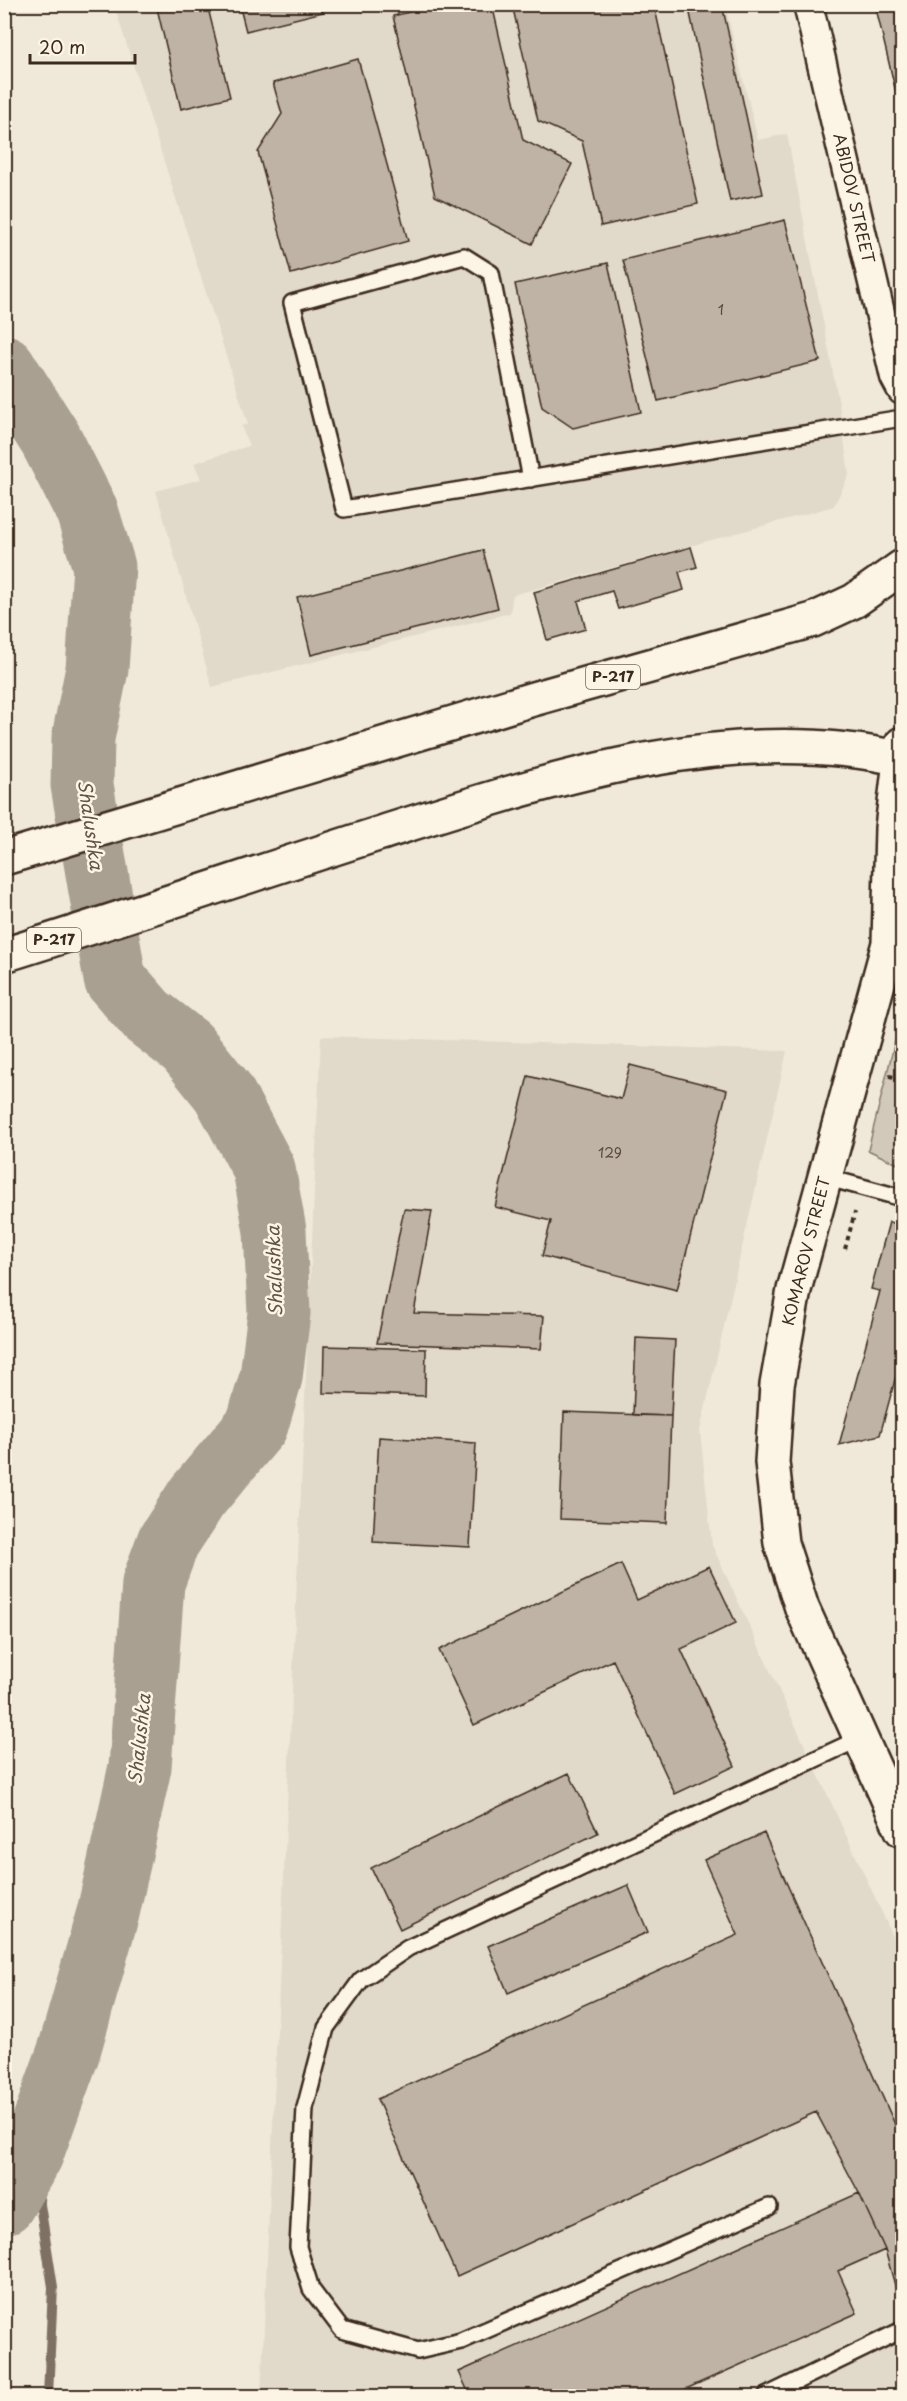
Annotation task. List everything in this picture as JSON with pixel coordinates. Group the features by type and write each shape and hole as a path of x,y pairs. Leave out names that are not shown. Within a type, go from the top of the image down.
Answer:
{"main road":[{"name":"Р-217","path":"4,858 533,699 813,620 854,601 903,567"},
{"name":"Р-217","path":"4,955 546,783 658,757 734,748 774,747 902,754"},
{"name":"KOMAROV STREET","path":"902,754 892,828 896,930 794,1290 777,1385 772,1462 782,1543 802,1608 903,1830"}],"street":[{"name":"ABIDOV STREET","path":"808,4 896,376 903,390"}],"lane":[{"path":"531,479 491,273 464,256 292,303 344,509 531,479 903,418"},
{"path":"825,1177 903,1198"},
{"path":"769,2207 461,2341 418,2351 342,2330 311,2289 298,2247 305,2108 326,2028 361,1980 408,1948 861,1738"},
{"path":"766,2397 903,2330"}],"shaded area":[{"path":"114,5 725,5 758,140 787,134 839,404 849,475 834,506 513,595 510,613 212,687 156,491 201,479 194,463 249,446 241,426 248,424"},
{"path":"902,1013 902,1166 868,1150"},
{"path":"321,1036 787,1051 700,1431 712,1545 902,1956 902,2396 261,2395"}],"building":[{"path":"156,4 207,4 230,97 181,109"},
{"path":"239,4 321,4 323,12 246,31"},
{"path":"442,4 492,4 523,140 572,164 532,244 435,196 393,16"},
{"path":"512,4 654,4 698,204 601,226 582,141 538,121"},
{"path":"688,4 722,4 763,194 730,201"},
{"path":"875,4 902,4 902,118"},
{"path":"358,59 408,241 291,274 258,152 282,114 273,83"},
{"path":"785,220 820,361 658,401 623,260"},
{"path":"608,263 641,412 573,428 542,407 515,284"},
{"path":"691,547 697,567 679,572 684,590 618,609 612,591 578,601 586,629 547,640 534,592"},
{"path":"483,550 498,608 311,655 297,597"},
{"path":"630,1065 727,1090 677,1290 542,1256 551,1221 495,1207 528,1076 621,1099"},
{"path":"404,1209 432,1211 414,1313 544,1316 541,1349 377,1343"},
{"path":"889,1222 902,1225 902,1354 880,1435 839,1445 880,1291 871,1289"},
{"path":"636,1338 675,1340 671,1416 633,1415"},
{"path":"324,1346 426,1349 425,1396 323,1393"},
{"path":"564,1412 671,1416 667,1523 560,1519"},
{"path":"379,1437 476,1443 470,1547 373,1542"},
{"path":"621,1564 637,1600 709,1566 736,1623 681,1649 735,1766 675,1794 613,1660 474,1725 439,1650"},
{"path":"569,1773 598,1833 400,1929 371,1868"},
{"path":"764,1833 902,2140 902,2286 896,2289 885,2250 859,2193 816,2112 457,2276 377,2099 738,1935 704,1860"},
{"path":"628,1885 648,1932 508,1993 488,1946"},
{"path":"859,2193 885,2250 838,2271 857,2313 670,2396 470,2396 459,2372"}],"waterway":[{"name":"Shalushka","path":"4,366 51,440 87,511 104,567 97,669 83,738 82,785 115,979 147,1016 187,1047 223,1092 264,1169 275,1231 279,1313 271,1377 257,1425 197,1497 168,1542 153,1583 140,1767 108,1913 69,2051 32,2154 4,2203"},
{"path":"32,2154 53,2287 48,2396"}]}
